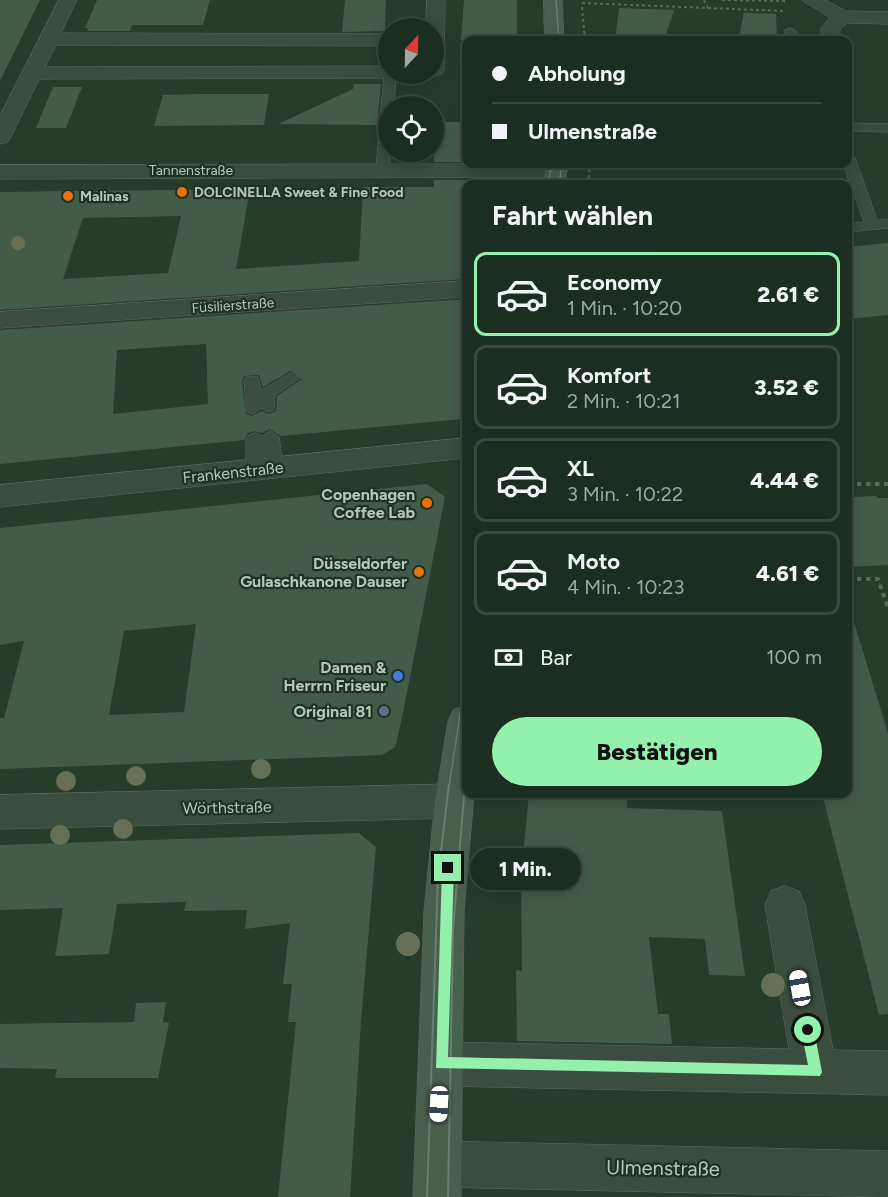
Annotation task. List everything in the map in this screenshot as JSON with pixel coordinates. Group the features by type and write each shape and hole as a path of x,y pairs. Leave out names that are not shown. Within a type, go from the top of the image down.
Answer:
{"main road":[{"path":"553,0 555,36"},
{"name":"Ulmenstraße","path":"437,1180 444,911 454,801 462,748"}],"street":[{"path":"0,137 68,0"},
{"path":"435,18 436,0"},
{"path":"814,3 842,17 888,18"},
{"path":"830,36 831,28 842,17"},
{"path":"49,39 378,40"},
{"path":"181,72 191,39"},
{"path":"248,72 255,40"},
{"path":"32,73 378,73"},
{"name":"Tannenstraße","path":"0,172 382,169 556,173"},
{"name":"Füsilierstraße","path":"0,320 462,289"},
{"name":"Frankenstraße","path":"0,496 462,448"},
{"name":"Wörthstraße","path":"0,812 454,801"},
{"path":"785,905 815,1072"},
{"path":"441,1064 888,1073"},
{"name":"Ulmenstraße","path":"437,1180 888,1174"}],"lane":[{"path":"382,169 388,84"},
{"path":"852,127 888,128"},
{"path":"852,168 872,225"},
{"path":"852,228 888,224"},
{"path":"252,381 261,407 267,393 292,378"},
{"path":"262,438 265,469"}],"path":[{"path":"704,0 708,8"},
{"path":"585,36 582,3 811,11 814,3 722,0"},
{"path":"852,484 888,484"},
{"path":"852,579 878,579 888,608"}],"building":[{"path":"0,0 40,0 0,81"},
{"path":"97,0 210,0 203,25 132,25 130,31 87,31 88,28 85,28"},
{"path":"345,0 386,0 385,18 378,18 378,31 342,32"},
{"path":"464,0 517,0 517,36 462,36 461,40"},
{"path":"619,8 674,10 665,36 616,36"},
{"path":"744,13 776,14 777,36 739,36"},
{"path":"354,84 381,84 378,96 377,125 278,124 353,89"},
{"path":"53,87 82,87 66,128 36,128"},
{"path":"269,94 264,125 154,126 163,95"},
{"path":"444,122 462,122 462,162 444,162"},
{"path":"434,180 462,180 462,279 0,310 0,192 250,189 236,269 359,261 363,187 434,187","holes":["181,216 168,273 63,279 83,218"]},
{"path":"888,243 888,315 852,319 852,247"},
{"path":"462,299 462,419 281,436 269,429 262,433 254,431 248,433 244,440 0,464 0,330","holes":["206,344 208,404 113,414 117,350","291,371 302,379 277,396 276,411 269,414 261,411 252,416 246,414 242,381 244,376 259,375 263,387"]},
{"path":"427,484 445,497 395,747 382,755 0,769 0,718 4,718 24,641 0,645 0,528","holes":["196,624 184,712 109,715 124,631"]},
{"path":"852,497 888,498 888,565 852,567"},
{"path":"852,622 854,622 888,733 888,1014 879,1015 823,798 852,798"},
{"path":"529,798 627,798 627,808 722,811 745,976 709,975 705,939 649,937 658,1014 669,1014 672,1044 517,1041 516,970 522,971 521,876"},
{"path":"359,833 376,847 361,1021 350,1197 278,1197 296,1022 288,1022 292,984 283,984 290,923 245,929 247,910 184,911 186,902 117,904 109,954 55,956 63,908 0,910 0,845"},
{"path":"166,1002 163,1022 169,1023 158,1078 55,1078 57,1069 0,1068 0,1024 134,1022 136,1003"}],"tram line":[{"path":"556,0 559,36"},
{"path":"549,180 551,168"},
{"path":"560,180 561,168"},
{"path":"449,786 462,703"},
{"path":"427,1197 438,876 449,784"},
{"path":"448,1197 453,930 464,798"}],"place":[{"name":"DOLCINELLA Sweet & Fine Food","path":"182,192"},
{"name":"Malinas","path":"68,196"},
{"name":"Copenhagen Coffee Lab","path":"427,503"},
{"name":"Düsseldorfer Gulaschkanone Dauser","path":"419,572"},
{"name":"Damen & Herrrn Friseur","path":"398,676"},
{"name":"Original 81","path":"384,711"}],"route":[{"path":"448,868 444,911 441,1064 815,1072 808,1030"}]}
